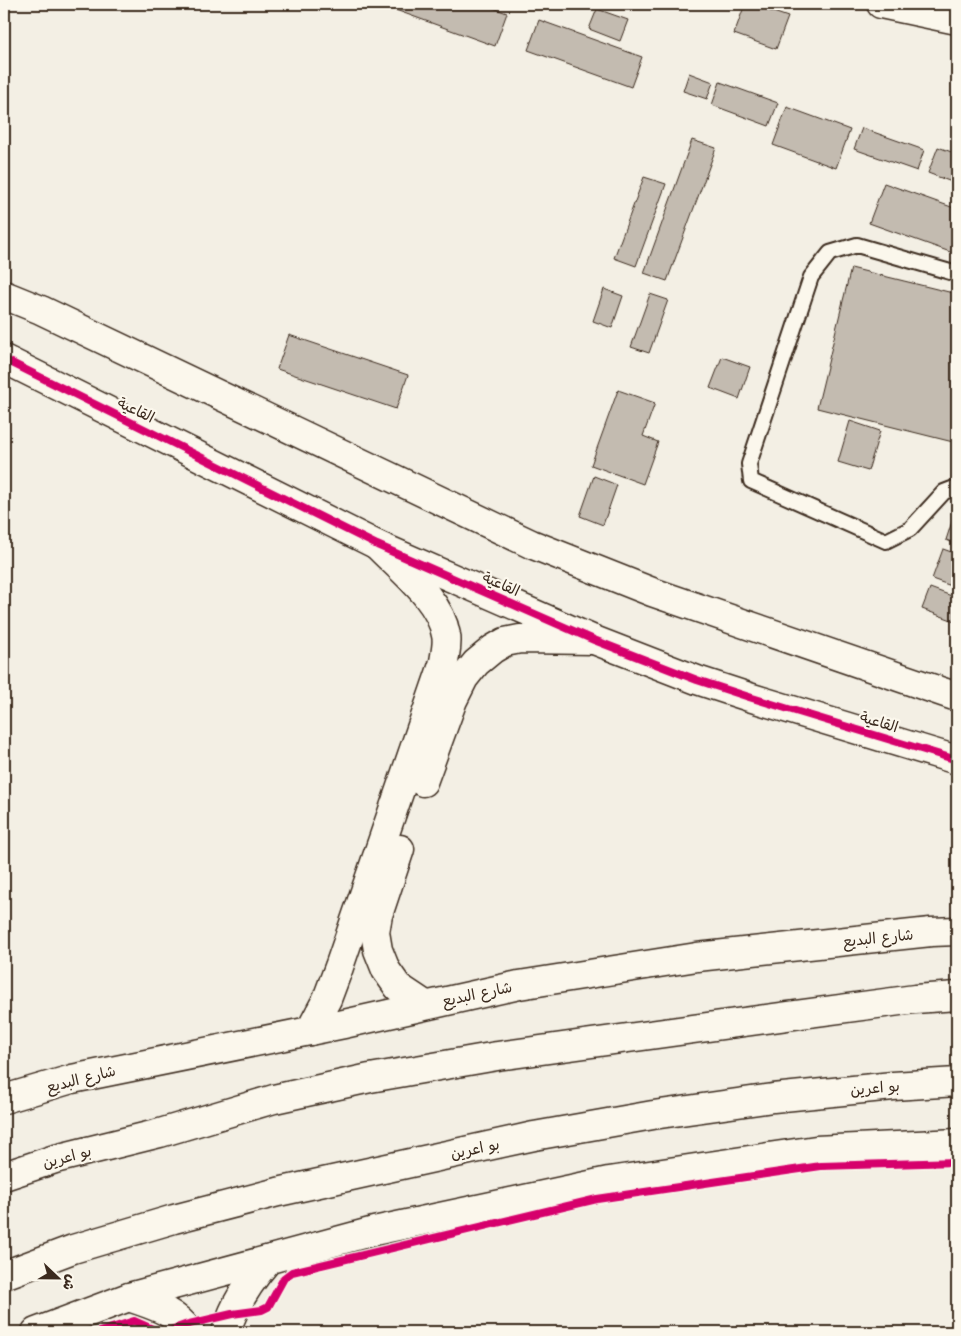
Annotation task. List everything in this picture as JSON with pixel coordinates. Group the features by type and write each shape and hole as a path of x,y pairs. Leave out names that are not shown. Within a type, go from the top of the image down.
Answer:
{"main road":[{"path":"881,4 957,20"},
{"path":"4,287 41,310"},
{"path":"4,295 41,310 532,544 652,592 957,697"},
{"name":"القاعية","path":"4,359 377,545 594,640 741,695 957,760"},
{"name":"القاعية","path":"4,369 53,384"},
{"path":"310,1031 327,999 340,966 444,662 447,637 441,615 429,598 377,545"},
{"path":"425,1005 398,988 386,970 378,950 375,932 378,915 430,760 453,700 464,678 476,663 493,648 505,642 520,639 594,640"},
{"name":"شارع البديع","path":"4,1100 72,1079 310,1031 519,985 697,957 931,932 957,931"},
{"name":"بو اعرين","path":"4,1176 55,1159 160,1133 274,1099 370,1078 497,1056 812,1013 957,996"},
{"name":"بو اعرين","path":"4,1275 73,1250 278,1192 534,1136 653,1115 773,1098 893,1086 957,1082"},
{"path":"36,1332 129,1297 374,1231 609,1181 816,1150 957,1143"},
{"path":"226,1332 237,1301 246,1286 268,1260"},
{"path":"129,1297 166,1310 179,1319 190,1332"}],"lane":[{"path":"957,274 857,245 830,253 811,277 749,464 751,481 886,541 910,529 944,492 957,487"}],"building":[{"path":"379,4 482,4 507,13 495,46"},
{"path":"745,4 788,17 776,49 734,34"},
{"path":"597,9 628,20 620,41 589,29"},
{"path":"539,20 642,57 631,87 528,50"},
{"path":"689,73 713,82 707,99 683,91"},
{"path":"720,82 778,103 769,126 712,105"},
{"path":"787,107 850,130 836,168 773,145"},
{"path":"862,128 924,150 917,171 854,149"},
{"path":"692,140 716,148 667,281 644,273"},
{"path":"938,147 957,154 957,184 928,173"},
{"path":"644,177 666,184 636,266 614,258"},
{"path":"884,183 957,209 957,240 953,253 869,223"},
{"path":"851,268 957,294 957,443 817,408"},
{"path":"604,289 623,296 612,328 593,321"},
{"path":"650,294 668,300 649,353 631,347"},
{"path":"289,335 408,375 396,409 277,369"},
{"path":"722,357 750,367 739,399 710,388"},
{"path":"618,390 655,403 643,436 658,442 643,484 591,465"},
{"path":"850,421 880,431 868,471 838,462"},
{"path":"594,476 617,485 603,525 580,516"},
{"path":"957,506 957,544 946,540"},
{"path":"943,549 957,554 957,588 932,579"},
{"path":"930,588 957,598 957,622 922,609"}],"cycle path":[{"path":"4,359 377,545 594,640 697,680 957,760"},
{"path":"165,1332 185,1325 232,1314 262,1310 268,1307 284,1278 292,1272 597,1199 821,1166 957,1162"},
{"path":"99,1332 134,1321 159,1332"}]}
